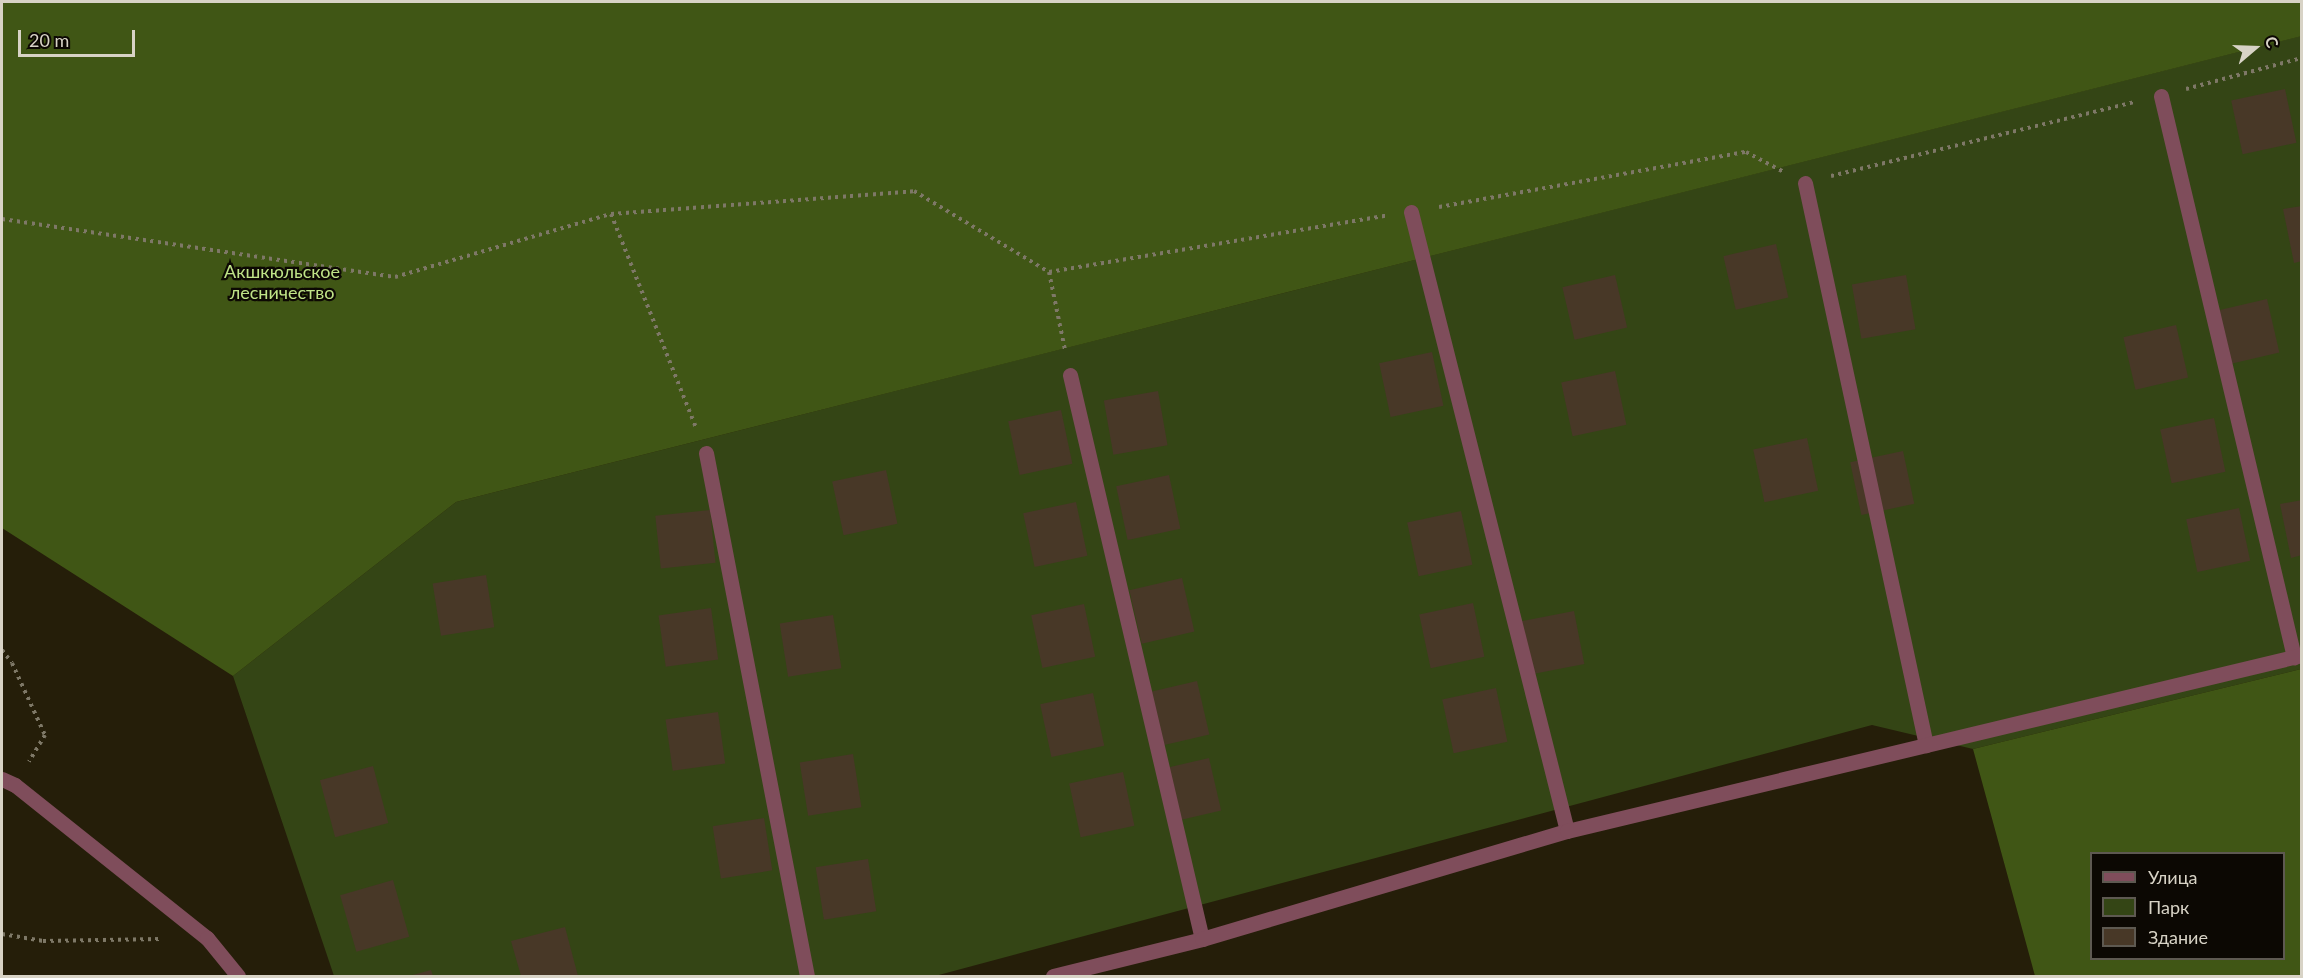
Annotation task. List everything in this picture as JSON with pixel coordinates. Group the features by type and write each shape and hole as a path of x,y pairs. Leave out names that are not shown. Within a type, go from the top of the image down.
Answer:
{"street":[{"path":"1053,976 1202,939 1567,831 2298,656 2161,96"},
{"path":"1805,183 1926,745"},
{"path":"1411,212 1567,831"},
{"path":"1070,375 1202,939"},
{"path":"706,453 807,976"},
{"path":"8,782 207,938 238,976"}],"path":[{"path":"2,219 395,277 611,214 914,191 1049,272 1411,212 1746,152 1805,183 2161,96 2301,58"},
{"path":"611,214 706,453"},
{"path":"1049,272 1070,375"},
{"path":"2,650 12,663 45,735 8,782"},
{"path":"2,934 43,941 207,938"}],"green space":[{"name":"Акшкюльское лесничество","path":"2,2 2301,2 2302,36 456,502 233,676 2,528"},
{"path":"2301,36 2301,669 1973,749 1872,725 935,976 334,976 233,676 456,502"},
{"path":"2301,669 2301,976 2035,976 1973,749"}],"building":[{"path":"2285,89 2296,143 2243,154 2231,100"},
{"path":"2302,206 2302,261 2294,263 2283,209"},
{"path":"1776,244 1788,298 1736,310 1723,256"},
{"path":"1615,275 1627,328 1575,340 1562,287"},
{"path":"1906,275 1916,329 1861,339 1852,285"},
{"path":"2267,299 2279,353 2227,365 2214,311"},
{"path":"2176,325 2188,378 2136,390 2123,337"},
{"path":"1432,352 1443,406 1391,417 1379,363"},
{"path":"1615,371 1626,425 1573,436 1561,382"},
{"path":"1158,391 1168,445 1113,455 1104,401"},
{"path":"1061,410 1072,464 1020,475 1008,421"},
{"path":"2214,418 2225,472 2172,483 2160,429"},
{"path":"1807,438 1818,491 1764,502 1753,449"},
{"path":"1903,451 1914,504 1861,515 1850,462"},
{"path":"886,470 897,524 844,535 832,481"},
{"path":"1169,475 1180,529 1128,540 1116,486"},
{"path":"2302,500 2302,555 2291,558 2280,504"},
{"path":"1076,502 1087,556 1035,567 1023,513"},
{"path":"2239,508 2250,561 2197,572 2186,519"},
{"path":"710,510 716,563 661,568 655,516"},
{"path":"1461,511 1472,565 1419,576 1407,522"},
{"path":"486,575 494,627 441,636 433,583"},
{"path":"1182,578 1194,632 1142,644 1129,590"},
{"path":"1473,603 1484,657 1431,668 1419,614"},
{"path":"1084,604 1095,657 1042,668 1031,615"},
{"path":"711,608 718,659 666,667 659,615"},
{"path":"1574,611 1584,664 1530,675 1520,621"},
{"path":"833,615 841,668 788,677 780,623"},
{"path":"1197,681 1209,735 1157,747 1144,693"},
{"path":"1496,688 1507,742 1454,753 1442,699"},
{"path":"1093,693 1104,746 1051,757 1040,704"},
{"path":"718,712 725,763 673,771 666,719"},
{"path":"853,754 861,807 808,816 800,762"},
{"path":"1209,758 1221,811 1169,823 1156,770"},
{"path":"373,766 388,823 335,837 320,780"},
{"path":"1123,772 1134,826 1081,837 1069,783"},
{"path":"764,818 772,870 721,878 713,826"},
{"path":"868,859 876,911 824,920 816,867"},
{"path":"393,880 409,937 356,952 340,895"},
{"path":"565,927 578,976 521,976 511,941"},
{"path":"431,970 433,976 409,976"}]}
